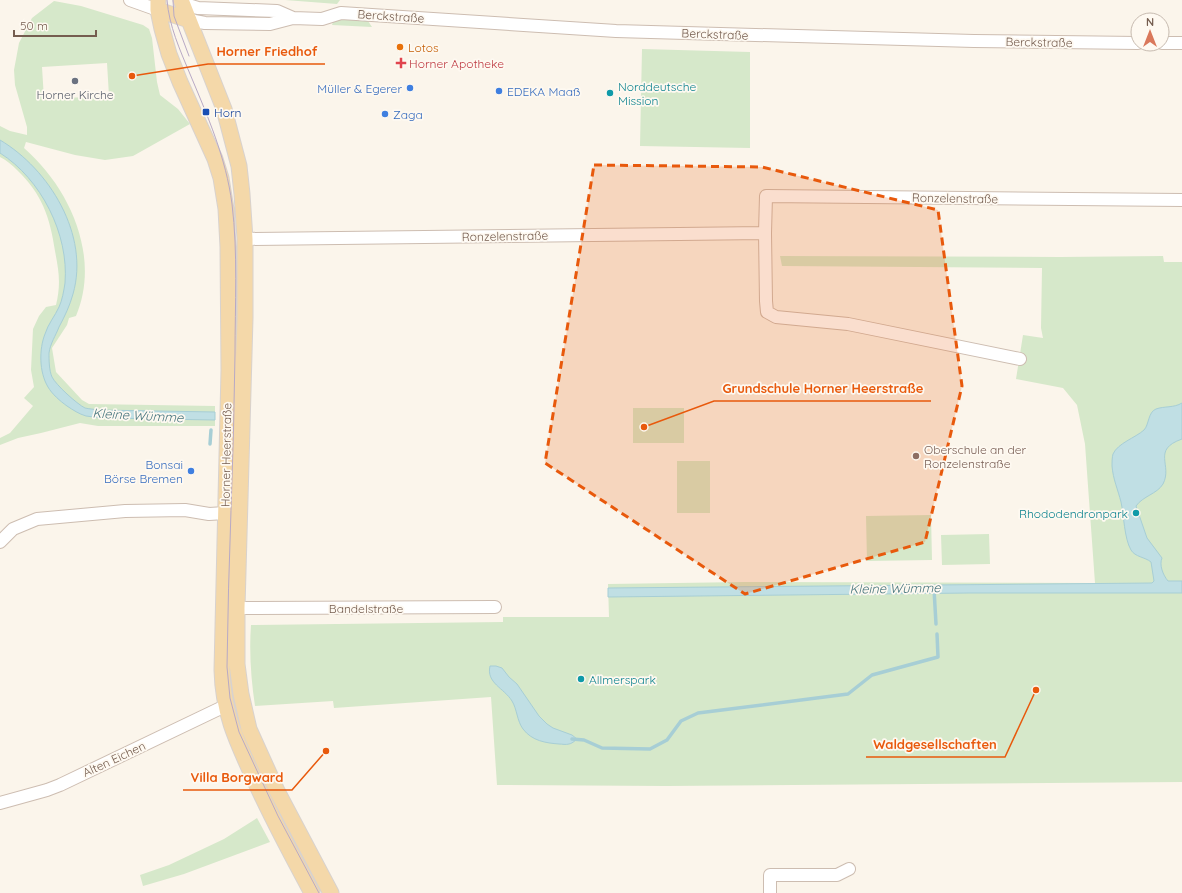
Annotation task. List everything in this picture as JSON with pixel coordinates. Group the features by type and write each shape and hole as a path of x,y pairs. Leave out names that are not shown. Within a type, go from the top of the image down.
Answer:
{"main road":[{"name":"Horner Heerstraße","path":"178,1 189,20 201,47 224,109 239,166 242,194 245,318 238,608 238,678 249,729 277,792 331,893"},
{"path":"158,5 189,20"},
{"name":"Horner Heerstraße","path":"158,5 169,54 215,159 221,178 226,209 228,247 229,370 222,670 222,688 225,706 234,736 247,765 312,893"}],"street":[{"path":"130,0 158,5"},
{"name":"Berckstraße","path":"178,1 198,8 277,12 293,18"},
{"name":"Berckstraße","path":"189,20 205,23 270,24 293,18 322,19 341,13 616,31 974,41 1130,43"},
{"path":"1170,43 1182,43"},
{"name":"Ronzelenstraße","path":"1020,359 848,324 776,317 767,312 765,233 766,196 1182,200"},
{"name":"Ronzelenstraße","path":"244,239 765,233"},
{"path":"0,542 13,530 37,519 125,511 185,510 209,514 225,513"},
{"name":"Bandelstraße","path":"238,608 494,607"},
{"name":"Alten Eichen","path":"0,803 32,795 60,784 225,706"},
{"path":"770,893 770,875 837,875 849,869"}],"highlighted area":[{"path":"594,165 762,167 938,210 962,386 925,542 745,594 545,463"}],"green space":[{"path":"285,0 340,0 337,4"},
{"path":"54,1 81,6 143,25 149,29 152,38 160,95 178,109 190,124 133,156 105,160 75,155 26,142 24,148 40,164 55,183 67,203 77,225 83,247 85,270 83,293 76,316 69,318 67,325 52,348 56,372 82,400 89,404 215,406 215,426 98,426 80,423 18,438 0,445 0,438 10,433 33,406 24,398 34,387 31,370 33,329 39,316 46,307 56,305 59,291 53,239 44,207 39,197 26,179 11,164 0,157 0,126 10,131 27,135 27,127 15,85 14,70 19,43 32,18","holes":["107,63 109,96 44,99 42,67"]},
{"path":"338,19 368,21 372,27 332,25 333,22"},
{"path":"642,49 750,52 750,148 640,146"},
{"name":"Rhododendronpark","path":"780,256 1163,256 1164,262 1182,262 1182,782 666,786 497,785 491,697 334,708 333,701 255,706 251,666 251,625 503,622 503,617 609,617 608,584 744,582 1095,583 1085,444 1077,405 1063,388 1016,379 1023,335 1043,338 1041,328 1042,268 782,266"},
{"path":"633,408 684,408 684,443 633,443"},
{"path":"677,461 710,461 710,513 677,513"},
{"path":"931,515 932,560 867,561 866,516"},
{"path":"989,534 990,564 942,565 941,535"},
{"path":"257,818 270,842 184,874 143,886 140,875 169,865 224,839"}],"water":[{"name":"Kleine Wümme","path":"0,140 18,153 34,168 49,186 61,206 70,227 76,249 77,272 73,294 49,353 50,371 54,380 67,394 85,408 97,410 215,412 215,420 101,418 88,416 78,413 67,406 59,400 48,387 43,374 41,353 46,330 59,307 65,283 65,264 62,246 57,227 40,193 28,177 15,164 0,153"},
{"name":"Kleine Wümme","path":"1182,403 1182,439 1173,443 1167,448 1165,453 1166,470 1163,484 1136,506 1147,538 1162,558 1161,567 1165,576 1168,581 1182,581 1182,593 969,593 608,597 608,588 1152,583 1154,581 1151,562 1135,554 1129,545 1121,502 1114,480 1112,457 1115,450 1146,428 1153,411 1159,408 1176,406"},
{"path":"490,666 502,668 517,684 539,716 547,724 553,728 572,735 577,739 568,744 554,744 535,739 527,733 521,726 509,696 493,681 489,672"}],"waterway":[{"path":"210,444 211,430"},
{"name":"Kleine Wümme","path":"934,589 936,624"},
{"path":"572,739 584,740 602,748 650,749 667,740 681,721 698,713 848,694 872,675 938,657 937,634"}],"tram line":[{"path":"167,0 170,19 182,56 210,122 221,154 229,187 234,222 236,279 227,667 230,698 239,732 278,816 319,893"},
{"path":"173,0 174,16 189,56"}],"place":[{"name":"Lotos","path":"400,47"},
{"name":"Horner Apotheke","path":"401,63"},
{"name":"Horner Friedhof","path":"132,76"},
{"name":"Horner Kirche","path":"75,81"},
{"name":"Müller & Egerer","path":"410,88"},
{"name":"EDEKA Maaß","path":"499,91"},
{"name":"Norddeutsche Mission","path":"610,93"},
{"name":"Horn","path":"206,112"},
{"name":"Zaga","path":"385,114"},
{"name":"Grundschule Horner Heerstraße","path":"644,427"},
{"name":"Oberschule an der Ronzelenstraße","path":"916,456"},
{"name":"Bonsai Börse Bremen","path":"191,471"},
{"name":"Rhododendronpark","path":"1136,513"},
{"name":"Allmerspark","path":"581,679"},
{"name":"Waldgesellschaften","path":"1036,690"},
{"name":"Villa Borgward","path":"326,751"}]}
